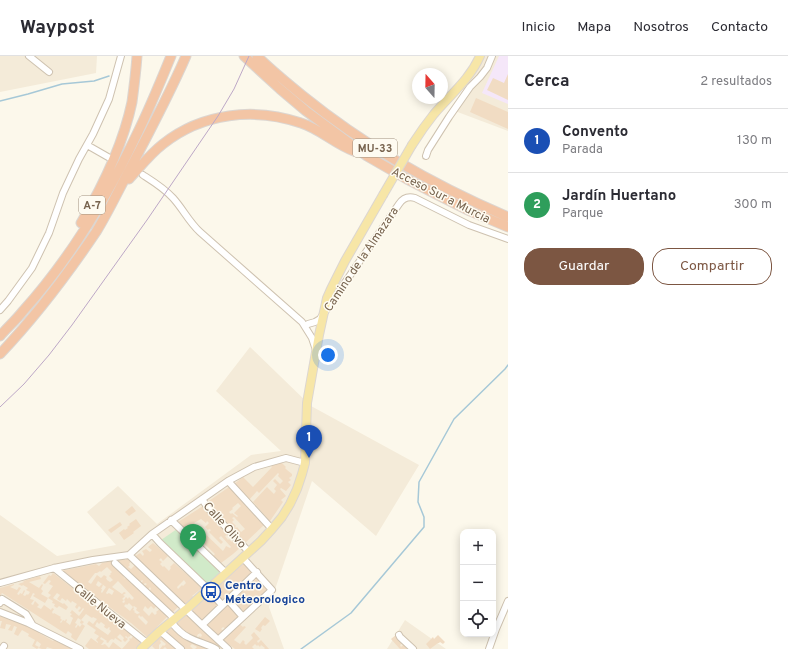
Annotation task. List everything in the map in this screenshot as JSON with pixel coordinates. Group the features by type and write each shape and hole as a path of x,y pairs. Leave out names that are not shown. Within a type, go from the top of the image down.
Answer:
{"highway":[{"name":"A-7","path":"0,332 63,252 105,180 126,124 131,103 138,56"},
{"path":"0,336 23,312 48,280 96,210 136,137 172,56"},
{"name":"A-7","path":"0,354 47,300 96,231 117,195 164,105 186,56"},
{"name":"Acceso Sur a Murcia","path":"244,56 275,85 367,156 438,195 470,211 508,227"},
{"name":"Acceso Sur a Murcia","path":"257,56 332,119 384,154 443,188 508,217"},
{"path":"117,195 148,158 172,137 199,124 231,115 263,114 302,123 345,147 367,156"}],"main road":[{"path":"144,646 246,555 272,529 290,504 302,474 307,403 319,333 327,298 336,277 412,145 434,114 468,77 480,56"}],"street":[{"path":"29,56 49,72"},
{"path":"0,310 32,268 49,232 63,193 109,99 121,56"},
{"path":"426,156 428,150 448,117 470,87 487,68 492,56"},
{"path":"87,145 108,156"},
{"path":"143,175 165,190 200,232 305,323 315,328 319,333 313,335 309,333"},
{"name":"Camino de la Almazara","path":"323,315 399,204 407,197 415,198 469,225 508,239"},
{"path":"305,323 317,321 323,315"},
{"path":"305,323 316,351"},
{"path":"0,583 54,568 129,554 171,520 228,481 254,467 286,458 304,462"},
{"path":"228,481 272,529"},
{"name":"Calle Olivo","path":"202,499 272,590 243,617"},
{"path":"171,520 226,573"},
{"path":"152,534 208,589 222,605"},
{"path":"129,554 226,648"},
{"path":"115,563 173,621 180,632 187,637 216,649"},
{"name":"Calle Nueva","path":"54,568 144,646"},
{"path":"202,625 257,572"},
{"path":"0,603 2,599 26,614 33,625"},
{"path":"218,640 243,617 228,600"},
{"path":"489,649 508,601"},
{"path":"0,612 33,625 80,649"},
{"path":"160,631 181,649"},
{"path":"399,635 413,649"}],"shaded area":[{"path":"0,56 97,56 96,73 0,92"},
{"path":"477,56 508,56 508,131 455,111"},
{"path":"499,56 508,56 508,104 482,93"},
{"path":"250,347 311,406 419,465 376,536 312,481 269,607 284,649 0,649 0,515 57,556 116,545 87,512 118,486 157,524 251,455 281,451 216,391"},
{"path":"405,620 446,649 387,649"}],"green space":[{"path":"177,529 224,574 210,587 161,540"}],"building":[{"path":"508,74 508,100 487,90 493,78 504,83"},
{"path":"476,98 508,112 508,129 470,112"},
{"path":"281,462 292,474 289,478 291,480 288,482 291,485 286,491 281,488 280,489 286,496 281,500 283,502 270,521 253,502 267,487 274,494 276,491 274,489 277,485 273,481 275,479 280,484 283,481 278,476 279,474 278,473 259,493 257,491 249,500 234,484 243,477 253,487 272,467 270,465 277,464"},
{"path":"229,487 264,525 244,544 237,536 237,533 236,534 206,503","holes":["238,503 241,506 234,513 238,516 237,517 229,512","234,517 245,529 241,532 232,522 234,520 232,518"]},
{"path":"132,506 136,511 129,516 125,512"},
{"path":"203,506 230,535 225,536 228,540 229,539 232,542 234,540 241,547 221,563 213,556 215,554 190,530 188,532 178,522","holes":["201,519 206,523 207,521 209,523 205,527 208,530 211,530 209,532 221,544 223,542 219,538 221,536 231,547 226,546 223,551 194,523"]},
{"path":"136,519 141,526 124,540 119,533 128,528 127,527 130,525 129,524"},
{"path":"120,522 122,525 111,533 108,530"},
{"path":"153,543 168,556 163,561 161,558 159,560 162,562 160,564 163,567 164,566 169,571 171,568 170,567 174,563 202,588 192,596 194,597 186,605 134,557 140,553 143,556 144,554 142,551 146,549 150,552 152,550 148,547","holes":["184,580 186,583 183,586 182,585 178,589 177,587"]},
{"path":"128,558 132,560 128,567 131,569 136,564 180,605 172,613 149,592 151,589 150,587 147,591 143,587 147,584 145,583 143,585 141,583 143,581 142,580 139,583 115,560 125,560"},
{"path":"111,561 124,574 123,576 125,579 127,577 157,605 154,609 151,606 148,609 145,606 143,610 149,616 152,612 155,615 161,608 168,616 147,637 131,623 61,571 96,564 99,566 102,563","holes":["107,567 112,572 109,576 113,580 110,582 104,575 101,578 97,575 91,584 88,582 95,573 101,572","98,581 102,584 99,587 96,585","118,581 134,598 132,600 129,597 128,599 126,597 124,600 122,599 125,596 123,595 126,593 124,592 122,594 112,587","102,584 106,587 102,593","109,588 114,591 112,595 109,593 106,593","129,603 133,607 130,611 124,606 126,604 127,605","134,606 137,608 136,610 140,613 137,614 134,612","139,615 148,622 146,625 138,617"]},
{"path":"243,563 245,563 252,571 252,574 221,602 218,600 222,596 217,591 212,594 212,591"},
{"path":"53,573 132,634 128,638 126,636 125,637 128,639 125,642 123,640 124,638 120,634 117,637 122,641 121,642 115,638 114,640 110,640 108,643 101,637 100,639 104,641 101,645 105,644 109,648 113,642 122,649 89,649 85,646 91,638 98,643 96,640 99,636 94,633 96,630 87,624 89,621 93,624 97,619 86,614 81,620 78,618 75,623 77,624 75,627 76,628 78,625 80,627 82,624 85,626 76,641 71,637 72,634 68,631 66,634 2,593 0,596 0,588 14,584 10,587 17,590 19,587 21,588 17,594 22,594 24,590 23,595 25,596 30,592 26,590 28,588 18,584 40,576 41,579 29,582 39,588 42,584 43,585 41,589 43,591 41,594 48,598 51,595 48,593 53,586 49,584 51,581 49,580 45,584 43,583 49,575 51,576","holes":["33,593 35,594 33,596 45,603 48,598 53,601 52,603 55,604 54,606 57,608 59,606 66,610 68,607 64,603 63,604 53,598 57,593 60,595 57,599 60,601 62,598 66,601 67,599 71,603 72,601 77,604 75,607 77,609 79,606 81,608 78,611 80,612 83,608 84,609 79,616 72,610 70,613 72,614 70,616 73,618 70,625 66,622 66,619 61,623 61,617 54,613 53,614 52,612 54,609 52,608 51,610 44,605 41,609 37,607 39,605 35,601 33,605 31,604 34,600 30,599","97,622 99,624 101,622 105,625 104,627 107,629 109,627 110,628 109,629 111,631 108,635 95,626"]},
{"path":"257,578 259,578 268,590 246,611 243,611 234,602 234,599"},
{"path":"209,594 220,604 203,623 192,611"},
{"path":"228,603 241,616 226,629 223,627 221,629 224,631 219,636 207,626"},
{"path":"0,613 40,632 39,633 53,641 54,640 72,649 53,649 47,647 46,649 42,649 39,648 41,644 37,641 35,645 39,647 37,649 32,646 35,640 28,636 29,634 22,630 18,636 14,634 17,627 14,626 12,631 8,630 11,625 6,624 5,629 0,628 2,621 0,621"},
{"path":"185,615 190,617 222,646 216,647 198,639 199,636 201,637 202,635 200,633 196,638 182,633 184,630 175,623"},
{"path":"265,617 270,621 265,626 263,625 260,632 255,629"},
{"path":"238,623 243,627 246,627 234,640 240,644 243,640 246,645 253,638 251,635 254,632 260,639 257,641 258,643 261,640 269,649 264,649 265,648 261,645 260,647 255,644 252,647 254,649 235,649 222,639"},
{"path":"170,627 174,631 212,649 195,649 197,647 192,644 190,646 193,649 185,649 165,632"},
{"path":"134,635 142,642 136,649 122,649"},
{"path":"161,635 177,649 167,649 165,647 160,649 166,644 161,640 159,649 155,649 152,646"},
{"path":"396,635 403,643 400,645 401,647 404,644 409,649 400,649 391,639"},
{"path":"438,635 445,642 443,644 440,642 430,649 426,644 433,637 434,639"}],"waterway":[{"path":"0,101 62,84 94,81 109,76"},
{"path":"301,649 351,613 424,527 424,517 418,502 419,482 454,419 508,365"}],"tram line":[{"path":"0,407 24,384 49,355 147,220 218,116 234,89 249,56"}],"place":[{"name":"Convento","path":"309,458"},
{"name":"Jardín Huertano","path":"193,557"},
{"name":"Centro Meteorologico","path":"211,592"}]}
